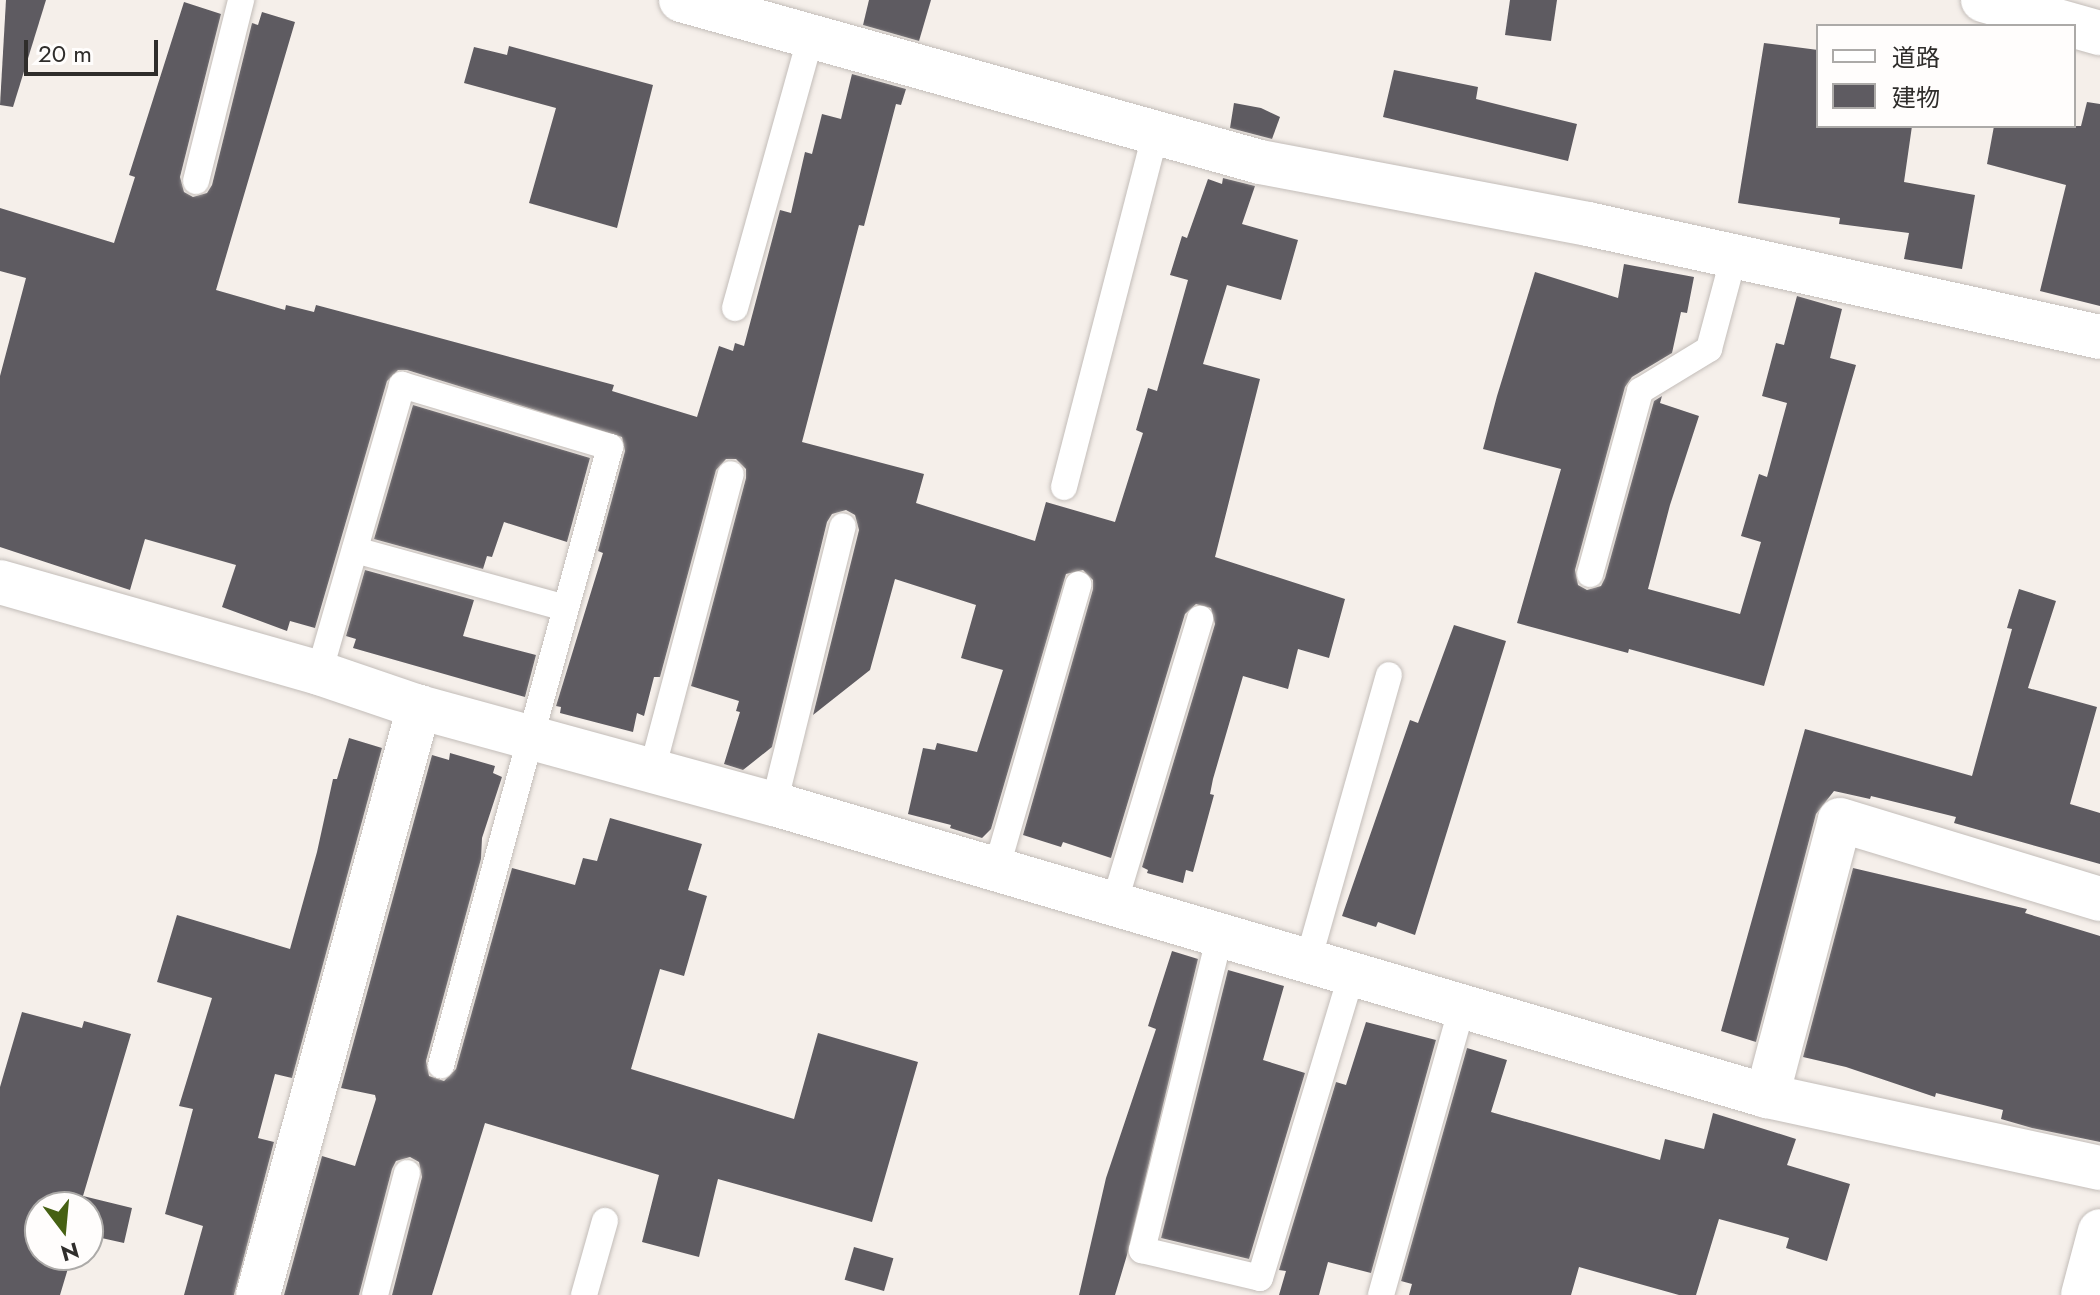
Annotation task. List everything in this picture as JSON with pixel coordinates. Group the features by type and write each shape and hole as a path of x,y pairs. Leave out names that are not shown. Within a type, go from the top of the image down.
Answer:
{"street":[{"path":"681,0 810,39 1156,131 1260,162 1588,224 2100,337"},
{"path":"1983,0 2068,24"},
{"path":"2076,26 2100,33"},
{"path":"0,582 319,673 419,707 774,804 1767,1096 2100,1168"},
{"path":"258,1295 419,707"},
{"path":"1767,1096 1840,820 2100,899"},
{"path":"2083,1295 2100,1231"}],"lane":[{"path":"196,181 241,0"},
{"path":"735,308 810,39"},
{"path":"1064,487 1156,131"},
{"path":"1590,574 1640,391 1709,349 1734,256"},
{"path":"319,673 402,385 610,447 528,737 441,1065"},
{"path":"652,770 731,474"},
{"path":"774,804 843,526"},
{"path":"355,550 565,608"},
{"path":"996,870 1078,585"},
{"path":"1114,904 1200,619"},
{"path":"1308,961 1389,675"},
{"path":"1220,935 1142,1250 1260,1278 1352,974"},
{"path":"1381,1295 1462,1006"},
{"path":"375,1295 407,1173"},
{"path":"584,1295 605,1221"}],"building":[{"path":"6,0 46,0 13,107 0,105"},
{"path":"869,0 931,0 919,41 863,25"},
{"path":"1510,0 1557,0 1551,41 1505,35"},
{"path":"184,2 221,14 180,177 184,192 193,197 207,193 212,185 252,23 258,25 262,12 295,22 216,290 285,310 286,305 314,312 316,305 614,385 612,391 697,417 719,346 733,351 735,343 744,346 780,210 791,213 805,152 812,154 822,114 841,119 852,74 906,89 901,105 896,104 864,226 859,225 802,442 924,474 916,503 1035,541 1046,502 1115,522 1143,433 1136,430 1148,388 1157,391 1188,280 1170,275 1182,236 1187,238 1208,179 1222,184 1223,178 1255,186 1242,224 1298,240 1281,300 1227,285 1203,364 1260,379 1215,557 1345,599 1329,658 1298,649 1288,689 1243,676 1213,779 1210,794 1214,795 1193,872 1186,870 1183,883 1147,873 1148,870 1142,867 1215,624 1211,608 1196,604 1185,614 1111,858 1063,842 1061,847 1023,835 1093,589 1093,580 1083,570 1066,574 991,829 982,838 950,828 951,825 908,814 923,748 935,750 937,743 977,752 1003,670 961,658 976,605 895,579 870,670 813,715 859,530 855,515 846,510 832,514 827,522 772,747 743,770 724,764 740,712 736,711 739,701 691,686 746,478 746,469 736,459 726,459 716,470 660,677 654,677 644,716 637,713 633,732 560,713 561,707 556,706 603,553 598,551 625,451 622,437 407,370 398,370 387,381 315,628 290,621 287,631 222,607 236,565 145,539 130,590 0,547 0,376 26,278 0,271 0,208 114,243 135,177 129,175"},
{"path":"1764,43 1816,50 1816,128 1912,128 1904,182 1975,195 1962,269 1904,259 1909,233 1839,224 1840,218 1738,203"},
{"path":"509,46 653,85 617,228 529,203 556,108 464,83 474,47 507,55"},
{"path":"1394,70 1478,87 1476,99 1577,124 1568,161 1383,117"},
{"path":"2087,102 2100,104 2100,306 2040,291 2066,185 1987,164 1994,128 2081,126"},
{"path":"1234,103 1261,108 1280,117 1272,139 1230,128"},
{"path":"1624,264 1694,277 1687,313 1681,312 1672,353 1632,377 1625,387 1575,570 1578,585 1587,590 1601,586 1605,578 1654,401 1662,396 1660,403 1699,416 1670,505 1648,589 1740,614 1761,542 1741,536 1759,474 1767,477 1787,403 1762,396 1776,343 1784,345 1797,296 1842,309 1830,358 1856,365 1764,686 1629,649 1628,653 1517,623 1561,469 1483,449 1497,396 1535,272 1618,298"},
{"path":"413,405 590,458 567,542 504,522 492,557 487,556 483,569 374,539"},
{"path":"365,570 474,600 463,636 536,655 525,697 353,648 356,639 346,636"},
{"path":"2019,589 2056,601 2028,688 2097,707 2070,804 2100,813 2100,864 1954,823 1956,817 1871,796 1870,799 1834,791 1816,814 1756,1042 1721,1031 1805,729 1972,776 2012,629 2007,628"},
{"path":"1454,625 1506,641 1415,935 1378,922 1376,927 1342,916 1410,720 1418,723"},
{"path":"349,738 382,748 292,1078 275,1074 258,1138 274,1142 234,1295 184,1295 203,1226 165,1214 193,1109 179,1106 212,998 157,982 177,915 290,949 333,779 337,779"},
{"path":"450,753 495,766 493,773 502,777 482,838 481,859 426,1061 429,1076 444,1081 456,1069 512,868 575,885 583,858 597,861 610,818 702,844 688,890 707,896 684,976 660,969 631,1069 794,1119 818,1033 918,1062 872,1222 718,1179 699,1257 642,1242 659,1175 485,1123 432,1295 392,1295 422,1177 419,1162 410,1157 396,1161 392,1169 359,1295 284,1295 322,1156 355,1166 376,1099 375,1095 341,1088 432,755 449,760"},
{"path":"1853,868 2027,909 2025,913 2100,936 2100,1142 2032,1128 2001,1119 2003,1110 1936,1093 1935,1097 1846,1067 1803,1057"},
{"path":"1172,951 1198,959 1127,1255 1115,1295 1079,1295 1106,1178 1156,1029 1148,1026"},
{"path":"1228,970 1284,986 1263,1060 1305,1073 1249,1259 1161,1238"},
{"path":"22,1012 82,1028 84,1021 131,1034 84,1191 24,1191 24,1271 67,1271 60,1295 0,1295 0,1087"},
{"path":"1366,1022 1436,1040 1371,1273 1328,1262 1319,1295 1279,1295 1286,1271 1279,1270 1336,1082 1346,1085"},
{"path":"1467,1048 1507,1060 1491,1112 1660,1160 1665,1139 1704,1149 1713,1113 1796,1139 1787,1165 1850,1184 1827,1261 1786,1248 1789,1238 1719,1219 1696,1295 1679,1295 1579,1267 1571,1295 1409,1295 1412,1284 1401,1281"},
{"path":"104,1201 132,1208 124,1243 104,1239"},
{"path":"854,1247 893,1258 884,1291 845,1280"}]}
